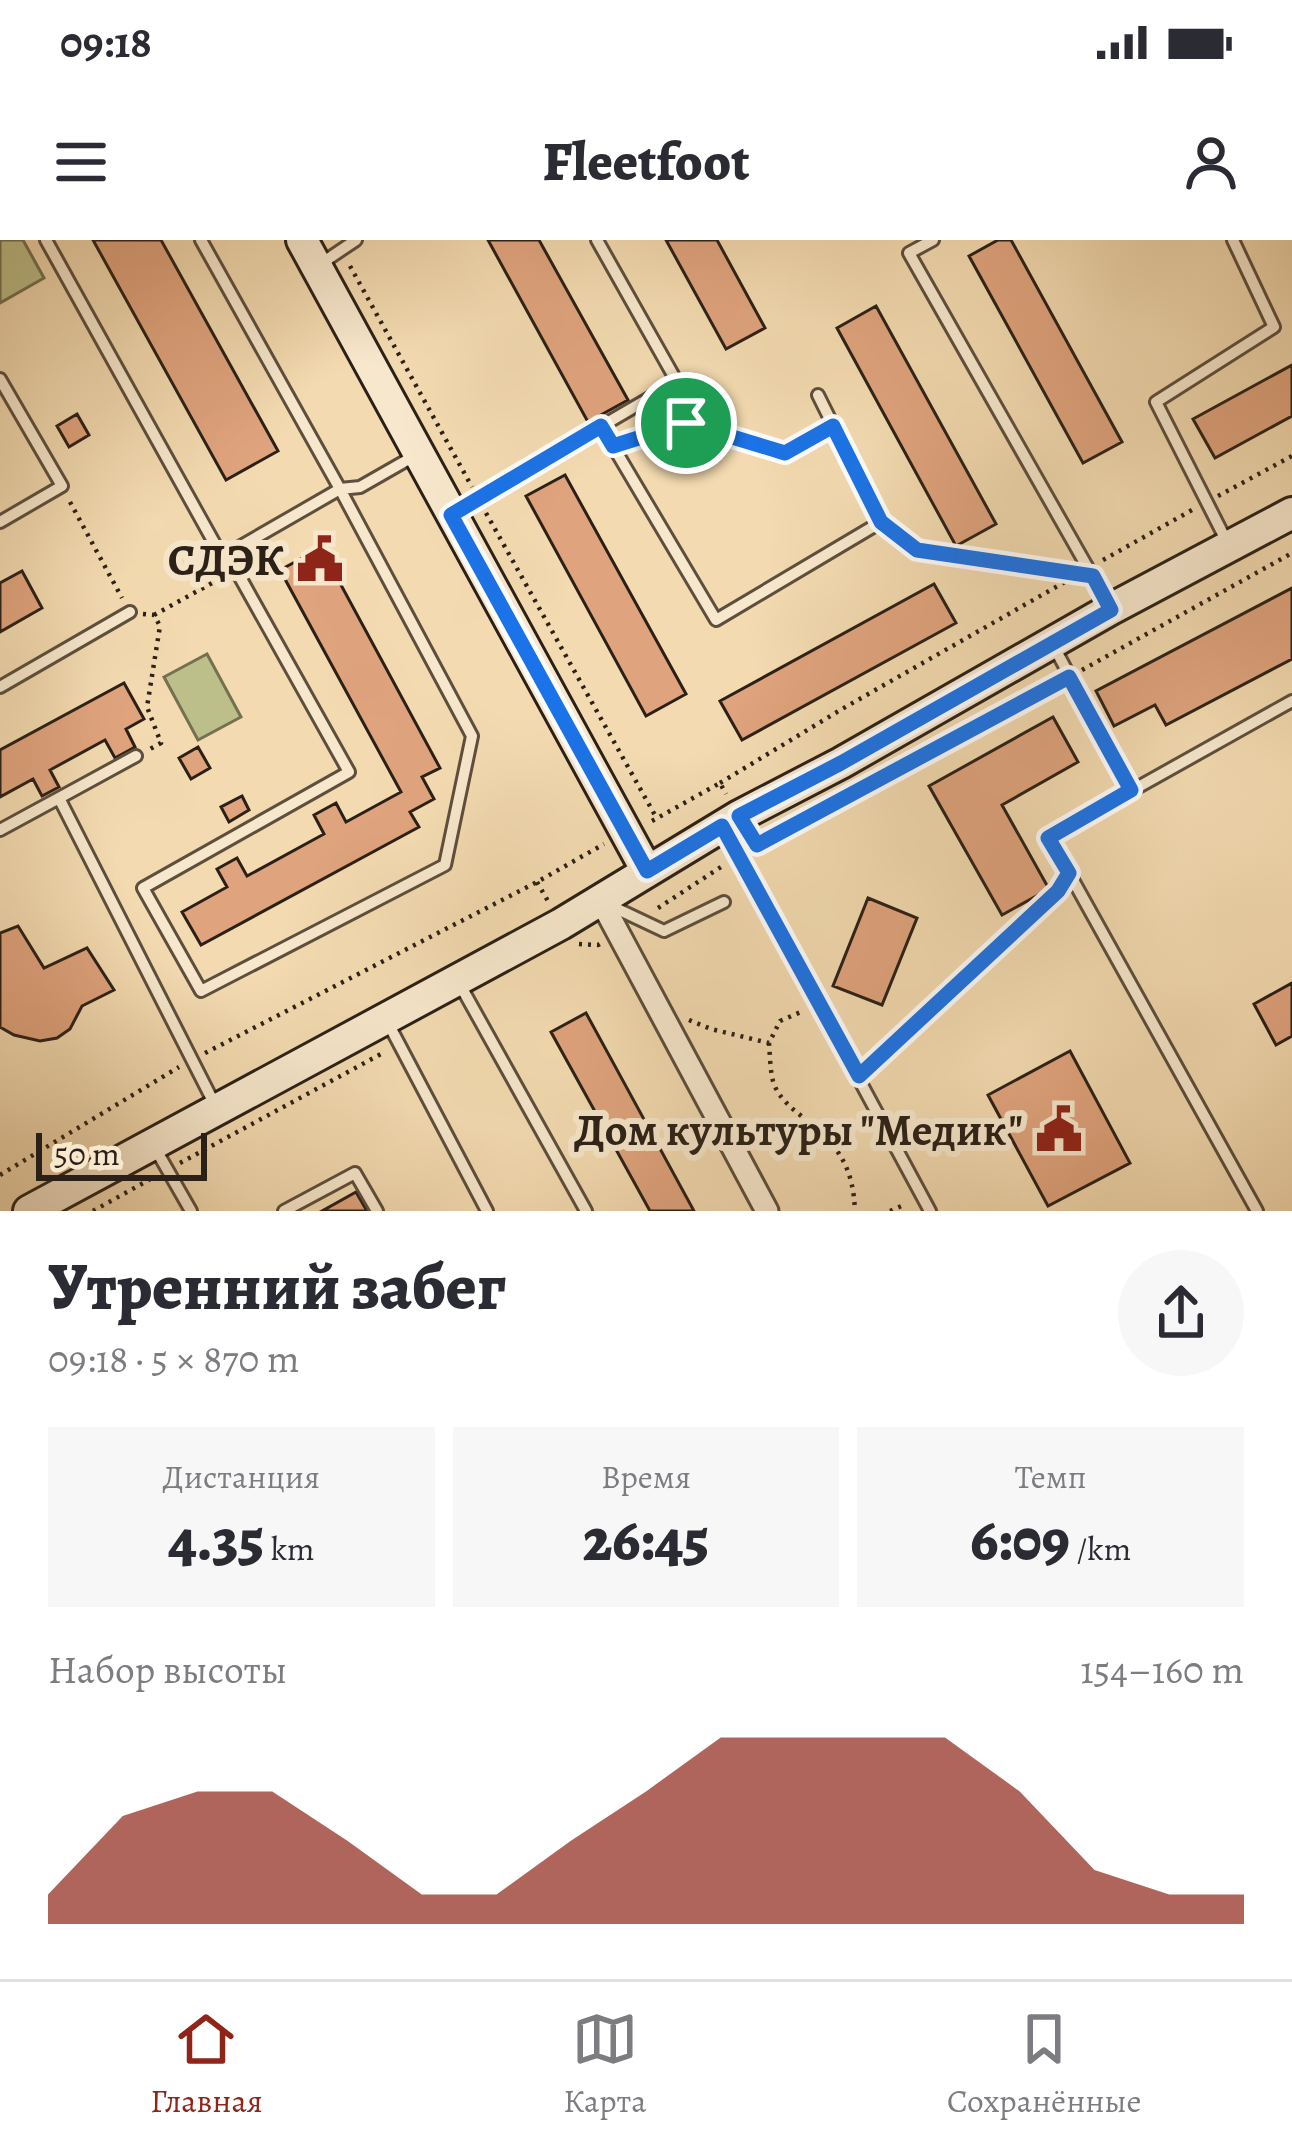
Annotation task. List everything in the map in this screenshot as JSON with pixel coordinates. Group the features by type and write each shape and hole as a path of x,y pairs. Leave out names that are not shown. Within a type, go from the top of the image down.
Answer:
{"street":[{"path":"320,252 418,454 647,871"},
{"path":"29,1211 601,901 730,821 1292,513"},
{"path":"601,901 767,1211"}],"lane":[{"path":"46,240 222,557 236,570 349,772 143,888 201,992 446,865 472,736 201,240"},
{"path":"320,252 356,240"},
{"path":"451,515 677,382 597,240"},
{"path":"933,240 909,253 1111,610"},
{"path":"1229,547 1156,402 1274,327 1233,240"},
{"path":"0,379 62,487 0,522"},
{"path":"601,426 716,620 881,522 818,395"},
{"path":"222,557 340,489 360,487 418,454"},
{"path":"0,687 130,612"},
{"path":"1052,643 1131,790"},
{"path":"1256,1211 1048,838 1292,701"},
{"path":"0,830 136,756"},
{"path":"59,799 218,1110"},
{"path":"730,821 819,1004 930,1211"},
{"path":"859,1076 1058,891 1069,873"},
{"path":"601,901 664,931 724,902"},
{"path":"457,980 586,1211"},
{"path":"386,1018 487,1211"},
{"path":"154,1145 191,1211"},
{"path":"284,1211 356,1173 376,1211"}],"path":[{"path":"320,252 478,498 656,819"},
{"path":"613,446 686,423 785,453 833,426"},
{"path":"1215,498 1292,456"},
{"path":"1098,563 1196,508"},
{"path":"881,522 917,550 1093,576"},
{"path":"720,783 730,821 757,845 1292,553"},
{"path":"154,615 236,570"},
{"path":"0,1175 193,1059 656,819 1078,574"},
{"path":"819,1004 780,1022 769,1043 773,1083 791,1109 846,1160 855,1211"},
{"path":"684,1018 769,1043"}],"green space":[{"path":"0,240 23,240 44,278 0,303"},
{"path":"207,654 241,717 198,740 164,677"}],"building":[{"path":"93,240 161,240 278,451 226,480"},
{"path":"488,240 539,240 628,400 588,422"},
{"path":"666,240 717,240 765,328 726,349"},
{"path":"998,240 1011,240 1122,442 1083,463 969,256"},
{"path":"876,306 996,524 956,546 837,328"},
{"path":"1292,365 1292,416 1215,458 1193,419"},
{"path":"77,414 89,435 69,447 57,426"},
{"path":"565,475 686,694 646,716 526,496"},
{"path":"321,548 440,768 422,777 434,799 410,812 419,827 201,945 182,912 227,887 217,869 237,858 247,876 324,834 314,815 336,803 346,822 401,792 280,570"},
{"path":"22,571 42,608 0,632 0,583"},
{"path":"934,584 956,623 742,740 720,701"},
{"path":"1292,588 1292,659 1166,725 1155,705 1114,726 1096,691"},
{"path":"124,683 144,719 126,729 135,747 115,758 105,740 50,770 59,787 42,796 33,779 0,797 0,750"},
{"path":"1053,717 1078,762 1002,805 1049,889 1002,915 929,786"},
{"path":"198,747 210,768 191,779 179,758"},
{"path":"242,796 249,810 229,822 221,807"},
{"path":"868,898 917,918 882,1005 833,986"},
{"path":"18,926 44,968 87,948 114,990 82,1006 70,1029 57,1038 40,1041 0,1027 0,933"},
{"path":"1292,983 1292,1036 1276,1045 1254,1004"},
{"path":"586,1013 694,1211 650,1211 551,1032"},
{"name":"Дом культуры \"Медик\"","path":"1070,1051 1130,1163 1048,1206 988,1095"},
{"path":"356,1192 367,1211 322,1211"}],"place":[{"name":"СДЭК","path":"320,559"},
{"name":"Дом культуры \"Медик\"","path":"1059,1129"}],"route":[{"path":"686,423 785,453 833,426 881,522 917,550 1093,576 1111,610 739,816 757,845 1069,677 1131,790 1048,838 1069,873 1058,891 859,1076 722,826 647,871 451,515 601,426 613,446 686,423"}]}
